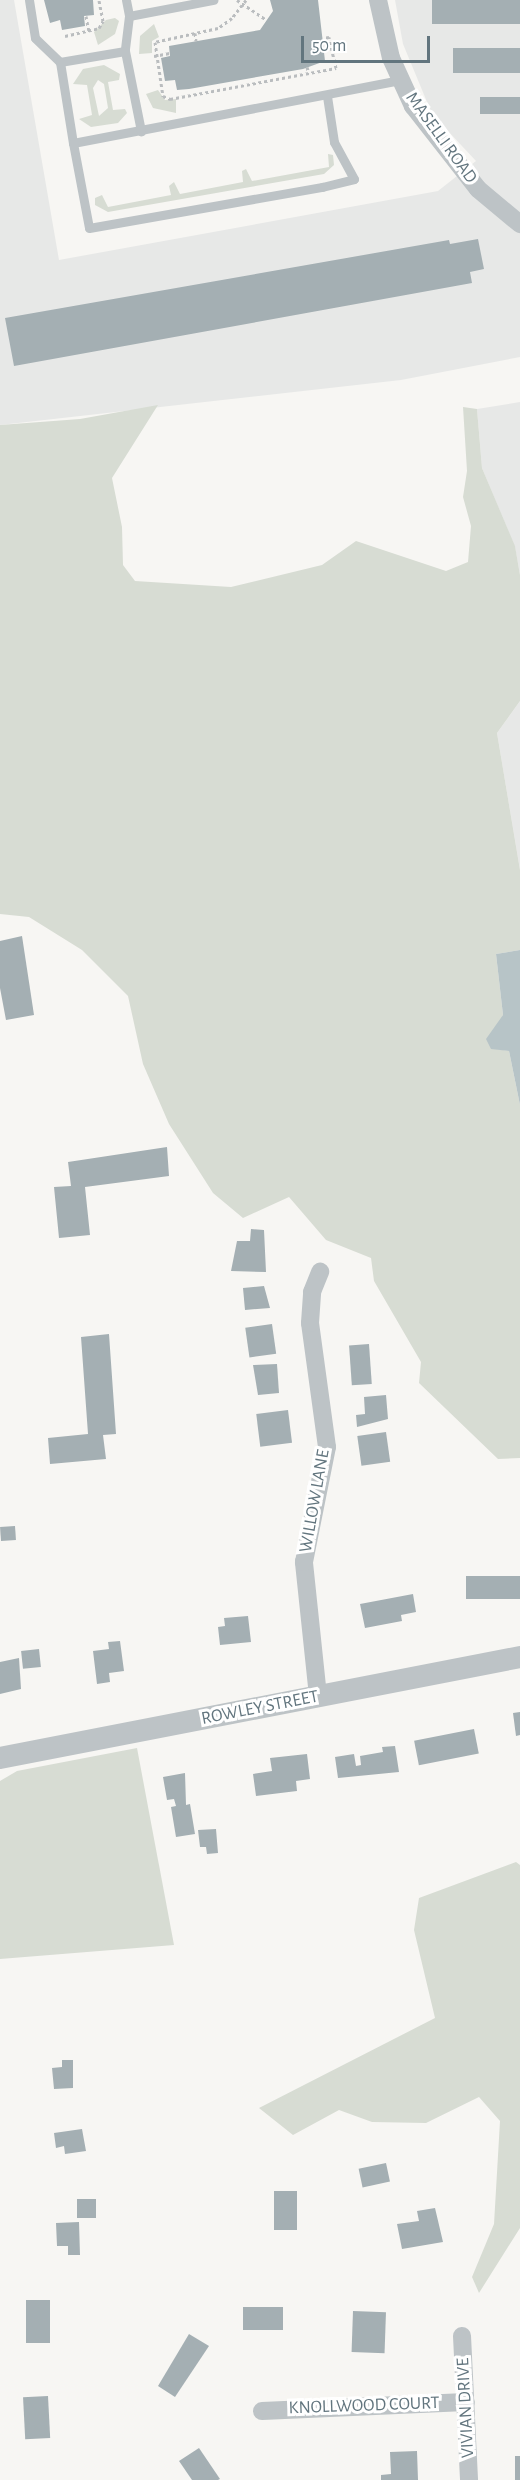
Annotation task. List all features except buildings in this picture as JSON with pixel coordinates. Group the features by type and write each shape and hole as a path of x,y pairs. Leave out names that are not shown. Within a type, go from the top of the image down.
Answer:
{"street":[{"name":"MASELLI ROAD","path":"378,0 400,80 445,149 478,189 520,224"},
{"name":"WILLOW LANE","path":"318,1696 304,1562 327,1447 309,1323 312,1292 320,1272"},
{"name":"ROWLEY STREET","path":"0,1758 520,1657"},
{"name":"VIVIAN DRIVE","path":"462,2336 469,2480"},
{"name":"KNOLLWOOD COURT","path":"262,2411 466,2402"}],"lane":[{"path":"28,0 35,38 60,62 89,228 322,187 354,179 334,142 327,96"},
{"path":"126,0 129,16 125,51 141,130"},
{"path":"129,16 213,0"},
{"path":"60,62 125,51"},
{"path":"73,143 327,96 400,80"}],"path":[{"path":"64,36 88,32 102,25 99,0"},
{"path":"237,0 265,19"},
{"path":"246,0 226,24 195,33 158,39 153,45 161,93 170,99 336,68 329,37 323,38"},
{"path":"86,16 88,32"},
{"path":"195,33 196,41"},
{"path":"154,56 170,53"},
{"path":"307,67 309,73"}],"shaded area":[{"path":"0,0 14,0 59,260 438,191 476,161 432,114 403,44 395,0 520,0 520,357 401,380 0,425"},
{"path":"115,18 119,21 115,34 98,45 94,32 106,20"},
{"path":"154,24 159,37 152,41 152,53 139,54 140,36"},
{"path":"104,65 120,74 119,80 108,82 113,110 125,109 127,113 118,123 91,127 79,119 92,115 87,85 73,84 83,69","holes":["98,80 104,84 108,108 99,116 93,88"]},
{"path":"158,90 165,100 176,99 176,113 153,108 146,94"},
{"path":"328,154 333,155 334,165 324,174 108,212 95,205 95,198 102,195 108,207 171,195 169,186 174,182 180,194 243,182 242,171 246,169 252,181 329,167"},
{"path":"520,402 520,575 515,547 482,468 477,409"},
{"path":"158,405 112,478 122,527 123,565 135,581 231,587 322,565 356,541 446,571 468,562 471,526 463,497 467,471 463,407 477,409 482,468 515,546 520,575 520,701 497,733 520,870 520,950 496,954 503,1015 491,1048 509,1051 520,1105 520,1458 498,1459 419,1383 421,1362 374,1281 371,1258 326,1240 289,1197 243,1218 213,1193 169,1124 143,1064 128,996 82,950 29,917 0,914 0,425 80,419"},
{"path":"520,701 520,870 497,733"},
{"path":"520,950 520,1105 509,1051 491,1049 486,1039 503,1015 496,954"},
{"path":"137,1748 174,1945 0,1959 0,1781 17,1771"},
{"path":"516,1862 520,1865 520,2228 479,2293 472,2277 494,2224 500,2121 479,2097 426,2123 372,2122 339,2110 293,2135 259,2108 435,2018 414,1930 419,1898"}]}
